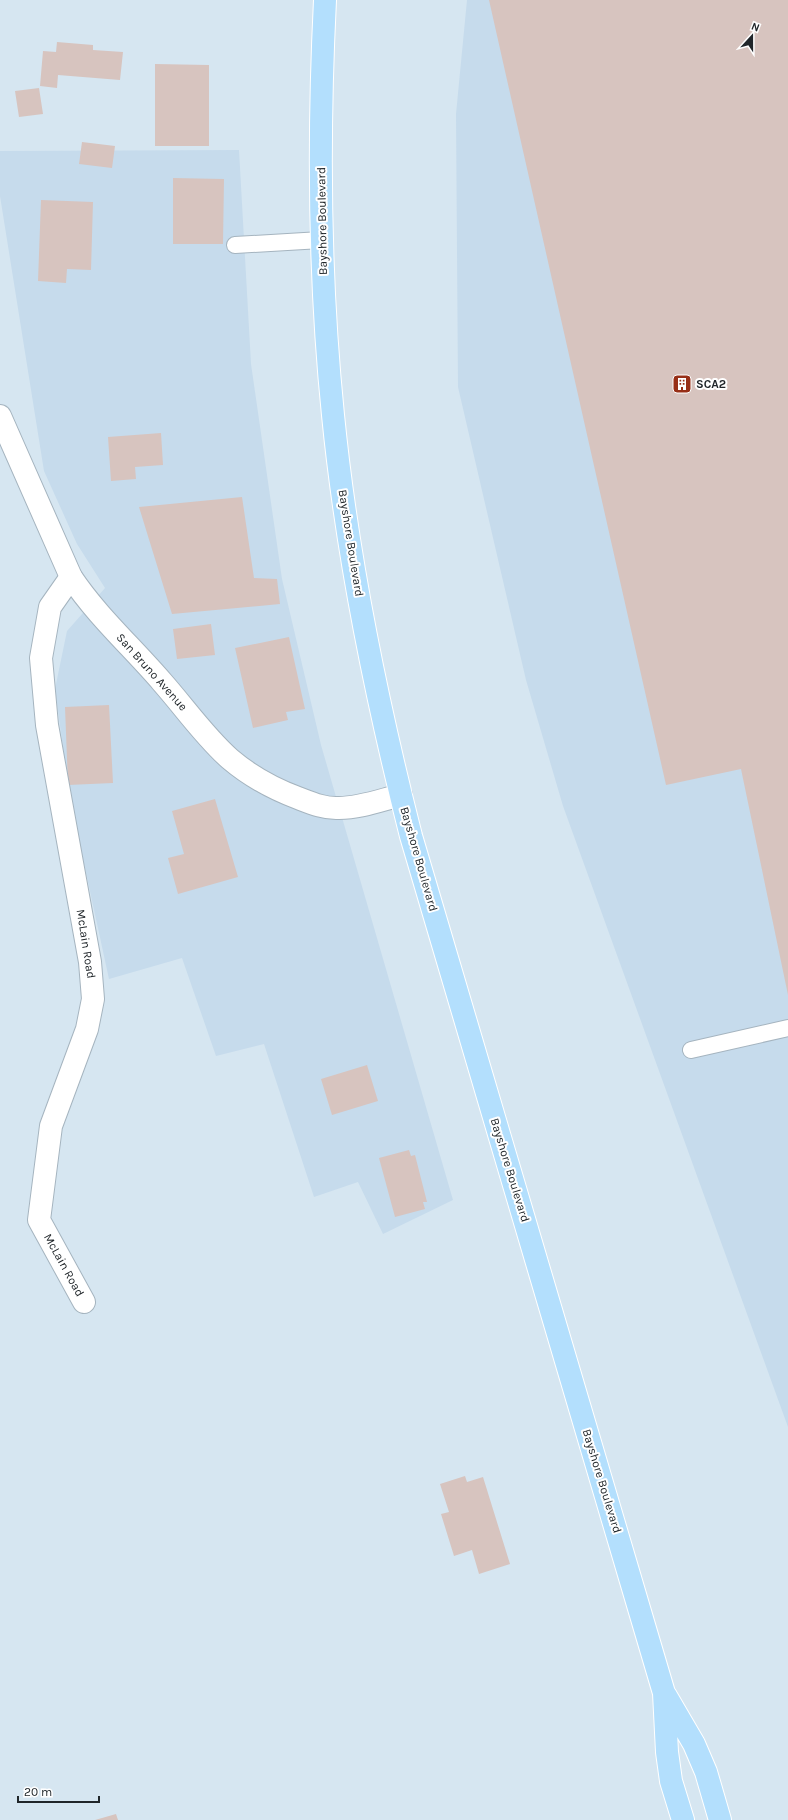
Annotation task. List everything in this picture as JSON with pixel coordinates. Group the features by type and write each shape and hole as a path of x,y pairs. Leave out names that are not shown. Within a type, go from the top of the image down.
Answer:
{"main road":[{"name":"Bayshore Boulevard","path":"325,0 320,108 321,240 328,358 340,477 368,644 401,795 443,943 664,1693 667,1752 671,1781 682,1820"},
{"name":"Bayshore Boulevard","path":"664,1693 694,1744 706,1772 720,1820"}],"street":[{"name":"San Bruno Avenue","path":"0,416 72,577 96,611 162,681 209,738 231,759 254,776 284,793 317,805 350,808 401,795"},
{"name":"McLain Road","path":"72,577 50,607 41,658 47,725 90,962 92,998 87,1029 51,1126 39,1220 84,1302"}],"lane":[{"path":"235,245 321,240"},
{"path":"691,1050 788,1028"}],"shaded area":[{"path":"467,0 788,0 788,1427 563,806 526,680 458,387 456,114"},
{"path":"239,150 251,364 282,579 321,745 453,1200 383,1234 358,1182 314,1197 264,1044 216,1056 182,958 109,979 70,799 55,689 67,631 105,588 77,544 44,471 0,196 0,151"}],"building":[{"name":"SCA2","path":"489,0 788,0 788,995 741,769 666,785"},
{"path":"57,42 93,45 93,50 123,52 120,80 58,75 57,88 40,86 43,51 56,52"},
{"path":"155,64 209,65 209,146 155,146"},
{"path":"39,88 43,114 19,117 15,91"},
{"path":"82,142 115,146 112,168 79,164"},
{"path":"173,178 224,179 223,244 173,244"},
{"path":"41,200 93,202 91,270 67,269 66,283 38,281"},
{"path":"161,433 163,465 135,467 136,479 111,481 108,437"},
{"path":"242,497 254,578 277,579 280,604 172,614 139,507"},
{"path":"211,624 215,655 177,659 173,629"},
{"path":"289,637 305,709 286,712 288,720 253,728 235,648"},
{"path":"109,705 113,783 68,785 65,707"},
{"path":"215,799 238,877 178,894 168,858 184,854 172,811"},
{"path":"367,1065 378,1101 332,1115 321,1079"},
{"path":"409,1150 411,1156 415,1155 427,1202 423,1202 425,1209 395,1217 379,1158"},
{"path":"465,1476 467,1482 483,1477 510,1564 479,1574 472,1550 454,1556 441,1514 449,1512 440,1484"},
{"path":"116,1814 118,1820 95,1820"}],"place":[{"name":"SCA2","path":"682,384"}]}
